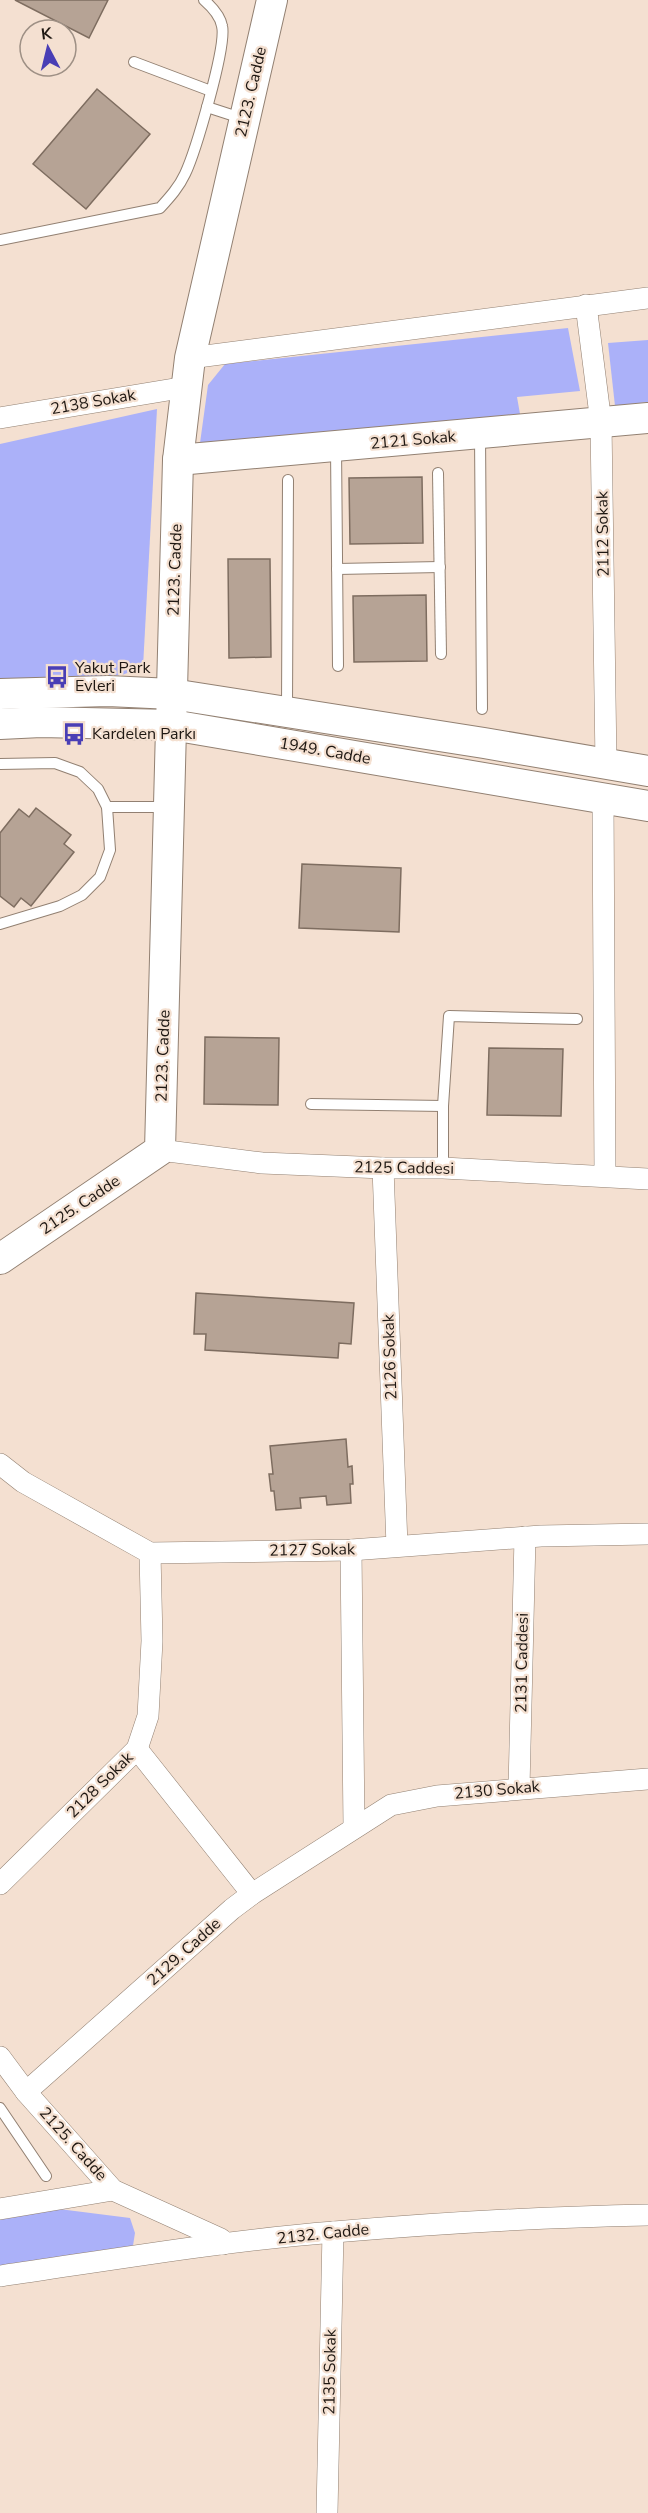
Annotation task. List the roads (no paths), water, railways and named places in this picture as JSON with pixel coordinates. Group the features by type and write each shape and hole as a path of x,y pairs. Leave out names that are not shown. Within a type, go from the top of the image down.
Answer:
{"street":[{"name":"2123. Cadde","path":"160,1150 178,460 188,372 272,0"},
{"path":"188,372 586,305 648,298"},
{"name":"2112 Sokak","path":"586,305 601,423 606,764"},
{"name":"2138 Sokak","path":"0,418 188,372"},
{"name":"2121 Sokak","path":"178,460 648,418"},
{"name":"1949. Cadde","path":"0,694 108,691 172,694 648,771"},
{"name":"1949. Cadde","path":"0,724 41,722 172,725 648,806"},
{"path":"603,798 604,1176"},
{"name":"2125 Caddesi","path":"160,1150 262,1162 383,1168 443,1168 648,1179"},
{"name":"2125. Cadde","path":"0,1259 160,1150"},
{"name":"2126 Sokak","path":"383,1168 398,1546"},
{"path":"0,1464 24,1482 150,1553"},
{"name":"2127 Sokak","path":"150,1553 351,1550 525,1537 648,1534"},
{"name":"2131 Caddesi","path":"519,1788 525,1537"},
{"path":"351,1550 354,1827"},
{"name":"2128 Sokak","path":"0,1884 137,1749 148,1716 152,1641 150,1553"},
{"path":"137,1749 252,1894"},
{"name":"2130 Sokak","path":"354,1827 391,1805 437,1796 648,1779"},
{"name":"2129. Cadde","path":"26,2092 252,1894 354,1827"},
{"name":"2125. Cadde","path":"0,2057 26,2092 113,2190 221,2239 223,2244"},
{"path":"0,2209 113,2190"},
{"name":"2132. Cadde","path":"0,2276 223,2244 333,2232 540,2217 648,2215"},
{"name":"2135 Sokak","path":"327,2513 333,2232"}],"lane":[{"path":"0,240 160,208 173,194 186,173 207,107 223,26 214,9 204,0"},
{"path":"134,62 211,91"},
{"path":"207,107 245,119"},
{"path":"480,434 482,709"},
{"path":"336,447 338,666"},
{"path":"438,473 441,654"},
{"path":"287,712 288,480"},
{"path":"337,569 440,567"},
{"path":"0,764 42,762 69,766 91,781 107,807 110,850 105,868 92,887 72,901 0,924"},
{"path":"107,807 170,807"},
{"path":"443,1168 443,1106 449,1016 577,1019"},
{"path":"311,1104 443,1106"},
{"path":"0,2108 46,2176"}],"place":[{"name":"Yakut Park Evleri","path":"57,677"},
{"name":"Kardelen Parkı","path":"74,734"}]}
